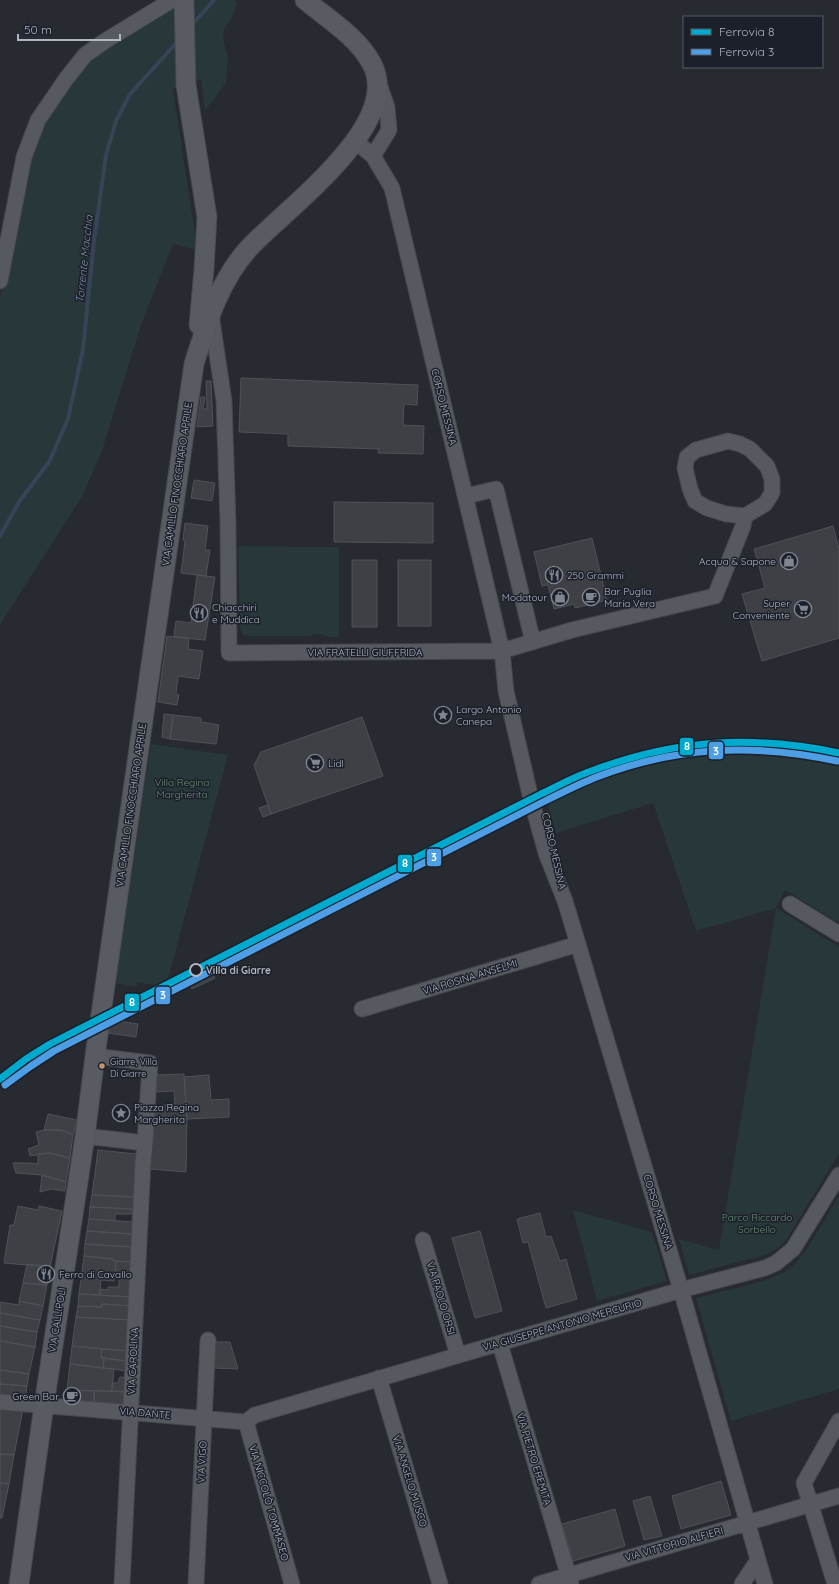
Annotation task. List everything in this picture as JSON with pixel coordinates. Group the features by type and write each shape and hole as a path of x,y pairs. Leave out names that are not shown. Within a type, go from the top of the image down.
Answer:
{"main road":[{"path":"184,0 186,85 206,216 214,257 220,266 226,267 236,264"},
{"name":"VIA CAMILLO FINOCCHIARO APRILE","path":"95,1056 194,364 210,313 222,284 249,248 322,180 365,125 376,100 377,79 373,66 367,55 355,40 305,0"},
{"path":"194,364 204,269 206,216"},
{"name":"VIA CALLIPOLI","path":"19,1584 44,1405 85,1136 95,1056"}],"street":[{"path":"0,281 24,157 29,140 38,120 66,79 86,55 105,41 172,0"},
{"path":"373,156 389,130 387,107 377,79"},
{"name":"CORSO MESSINA","path":"354,140 373,156 392,188 466,496 502,657 506,691 546,853 565,901 578,944 681,1290 765,1584"},
{"name":"VIA FRATELLI GIUFFRIDA","path":"210,313 224,401 228,523 229,653 502,657 533,642 572,630 715,596 743,526 745,516"},
{"path":"728,441 740,444 750,449 766,466 772,479 772,493 765,504 745,516 726,514 706,508 695,501 690,489 685,468 687,457 696,450 728,441"},
{"path":"466,496 496,489 533,642"},
{"path":"790,904 839,934"},
{"name":"VIA ROSINA ANSELMI","path":"362,1009 578,944"},
{"name":"VIA CAROLINA","path":"95,1056 150,1063 143,1162 122,1584"},
{"path":"85,1136 145,1143"},
{"name":"VIA GIUSEPPE ANTONIO MERCURIO","path":"246,1422 255,1415 379,1378 500,1344 681,1290 765,1268 776,1263 793,1249 839,1175"},
{"name":"VIA PAOLO ORSI","path":"423,1240 458,1356"},
{"name":"VIA VIGO","path":"196,1584 208,1340"},
{"name":"VIA PIETRO EREMITA","path":"500,1344 570,1580"},
{"name":"VIA ANGELO MUSCO","path":"379,1378 440,1584"},
{"name":"VIA DANTE","path":"0,1402 246,1422"},
{"path":"834,1584 804,1483 839,1421"},
{"name":"VIA NICCOLÒ TOMMASEO","path":"246,1422 292,1584"},
{"name":"VIA VITTORIO ALFIERI","path":"539,1584 570,1580 748,1523 839,1496"},
{"path":"742,1584 758,1560"}],"green space":[{"path":"179,0 234,0 237,3 233,16 224,29 223,39 228,57 226,83 205,111 201,79 173,89 196,241 196,250 173,244 141,325 103,448 83,495 0,625 0,298 33,143 48,111 95,54"},
{"path":"238,546 339,547 339,637 327,637 318,634 310,636 243,635 240,627"},
{"name":"Villa Regina Margherita","path":"151,744 228,755 166,987 137,982 136,987 115,983"},
{"path":"745,744 797,748 839,758 839,923 785,890 776,908 696,931 653,803 556,833 545,795 571,782 615,764 663,752 712,746"},
{"name":"Parco Riccardo Sorbello","path":"776,908 839,947 839,1154 786,1240 777,1249 765,1255 689,1275 679,1239 719,1250"},
{"path":"839,1195 839,1389 731,1421 696,1298 757,1282 780,1274 789,1269 802,1256 809,1246"},
{"path":"573,1210 652,1232 667,1281 597,1301"}],"building":[{"path":"241,378 418,385 417,405 404,404 403,425 424,426 423,454 378,453 379,449 288,446 288,434 239,432"},
{"path":"206,381 211,381 213,426 197,427 201,397 205,397 203,409 207,409"},
{"path":"194,480 215,483 212,501 191,498"},
{"path":"334,502 433,503 433,543 334,542"},
{"path":"185,523 208,526 205,550 210,550 206,576 181,573 185,541 183,540"},
{"path":"833,526 839,549 839,638 762,661 742,594 765,588 754,549"},
{"path":"592,538 607,600 575,608 574,604 554,609 548,585 542,586 534,552"},
{"path":"352,560 377,560 377,627 352,627"},
{"path":"398,560 431,560 431,626 398,626"},
{"path":"197,575 215,577 205,640 174,637 176,621 191,623"},
{"path":"167,636 189,638 188,649 203,651 199,679 178,676 176,694 179,695 177,705 158,702"},
{"path":"164,714 173,715 170,739 162,737"},
{"path":"173,715 201,718 201,722 219,725 216,744 170,739"},
{"path":"362,717 383,776 271,814 254,765 261,752"},
{"path":"268,805 271,814 263,817 259,808"},
{"path":"210,970 215,978 192,989 190,985 195,977"},
{"path":"110,1020 138,1024 136,1037 108,1033"},
{"path":"184,1074 187,1119 153,1121 154,1106 175,1104 174,1091 155,1092 156,1075"},
{"path":"209,1075 211,1100 229,1099 229,1117 187,1119 184,1077"},
{"path":"48,1114 77,1120 73,1135 61,1130 44,1130"},
{"path":"187,1119 186,1172 150,1169 153,1121"},
{"path":"44,1130 61,1130 73,1135 70,1158 50,1153 30,1156 28,1149 39,1145 36,1132"},
{"path":"98,1150 136,1154 135,1197 92,1195"},
{"path":"50,1153 70,1158 66,1182 42,1175 16,1173 13,1163 38,1164 38,1154"},
{"path":"42,1175 66,1182 65,1191 51,1189 40,1192"},
{"path":"92,1195 135,1197 134,1209 90,1207"},
{"path":"18,1206 38,1210 39,1206 62,1211 50,1267 4,1263 10,1225 14,1225"},
{"path":"90,1207 134,1209 134,1214 115,1214 115,1221 89,1219"},
{"path":"540,1213 546,1237 551,1236 560,1261 566,1259 577,1299 546,1308 528,1242 523,1243 517,1219"},
{"path":"89,1219 134,1222 133,1234 87,1231"},
{"path":"87,1231 133,1234 133,1247 85,1244"},
{"path":"480,1231 502,1311 475,1318 452,1238"},
{"path":"85,1244 133,1247 132,1262 113,1261 113,1259 84,1256"},
{"path":"84,1256 113,1259 113,1261 116,1261 114,1281 101,1280 100,1295 79,1294"},
{"path":"116,1261 132,1262 131,1297 100,1295 100,1289 108,1290 108,1287 119,1287 119,1279 124,1279 124,1272 115,1272"},
{"path":"27,1264 50,1267 47,1285 23,1283"},
{"path":"23,1283 47,1285 43,1306 19,1301"},
{"path":"79,1294 131,1297 130,1306 102,1304 102,1307 78,1306"},
{"path":"19,1301 43,1306 40,1320 0,1313 0,1302 19,1305"},
{"path":"102,1304 130,1306 130,1320 76,1317 78,1306 102,1307"},
{"path":"0,1313 40,1320 37,1332 0,1326"},
{"path":"76,1317 130,1320 129,1351 72,1346"},
{"path":"0,1326 37,1332 35,1347 0,1341"},
{"path":"0,1341 35,1347 29,1374 0,1370"},
{"path":"214,1342 230,1342 238,1369 213,1368"},
{"path":"72,1346 102,1349 101,1358 104,1358 103,1368 70,1364"},
{"path":"102,1349 129,1351 128,1361 101,1358"},
{"path":"104,1358 128,1361 128,1371 103,1368"},
{"path":"70,1364 114,1369 112,1391 67,1390"},
{"path":"0,1370 29,1374 27,1386 0,1384"},
{"path":"120,1377 128,1378 127,1392 112,1391 112,1383 118,1383"},
{"path":"0,1384 27,1386 25,1399 0,1398"},
{"path":"67,1390 94,1391 94,1403 65,1400"},
{"path":"94,1391 127,1392 126,1405 94,1403"},
{"path":"0,1407 23,1409 14,1455 0,1454"},
{"path":"0,1454 14,1455 9,1484 0,1483"},
{"path":"721,1481 731,1515 681,1529 672,1496"},
{"path":"0,1483 9,1484 2,1518 0,1518"},
{"path":"650,1496 662,1536 644,1540 633,1501"},
{"path":"615,1509 625,1546 573,1561 562,1524"}],"waterway":[{"name":"Torrente Macchia","path":"191,26 214,0"},
{"name":"Torrente Macchia","path":"0,536 19,502 49,462 68,419 83,349 94,241 106,155 116,121 130,94 179,40"}],"rail line":[{"name":"8","path":"0,1079 26,1059 50,1044 587,772 655,752 685,746 715,743 746,742 776,744 807,747 839,753"},
{"name":"3","path":"5,1085 54,1051 545,801 594,778 625,767 655,759 715,751 745,750 775,752 806,755 837,761"}],"place":[{"name":"Acqua & Sapone","path":"789,561"},
{"name":"250 Grammi","path":"554,575"},
{"name":"Modatour","path":"560,597"},
{"name":"Bar Puglia Maria Vera","path":"591,597"},
{"name":"Super Conveniente","path":"803,609"},
{"name":"Chiacchiri e Muddica","path":"199,613"},
{"name":"Largo Antonio Canepa","path":"443,715"},
{"name":"Lidl","path":"315,763"},
{"name":"Villa di Giarre","path":"196,970"},
{"name":"Giarre, Villa Di Giarre","path":"102,1066"},
{"name":"Piazza Regina Margherita","path":"121,1113"},
{"name":"Ferro di Cavallo","path":"46,1274"},
{"name":"Green Bar","path":"72,1396"}]}
